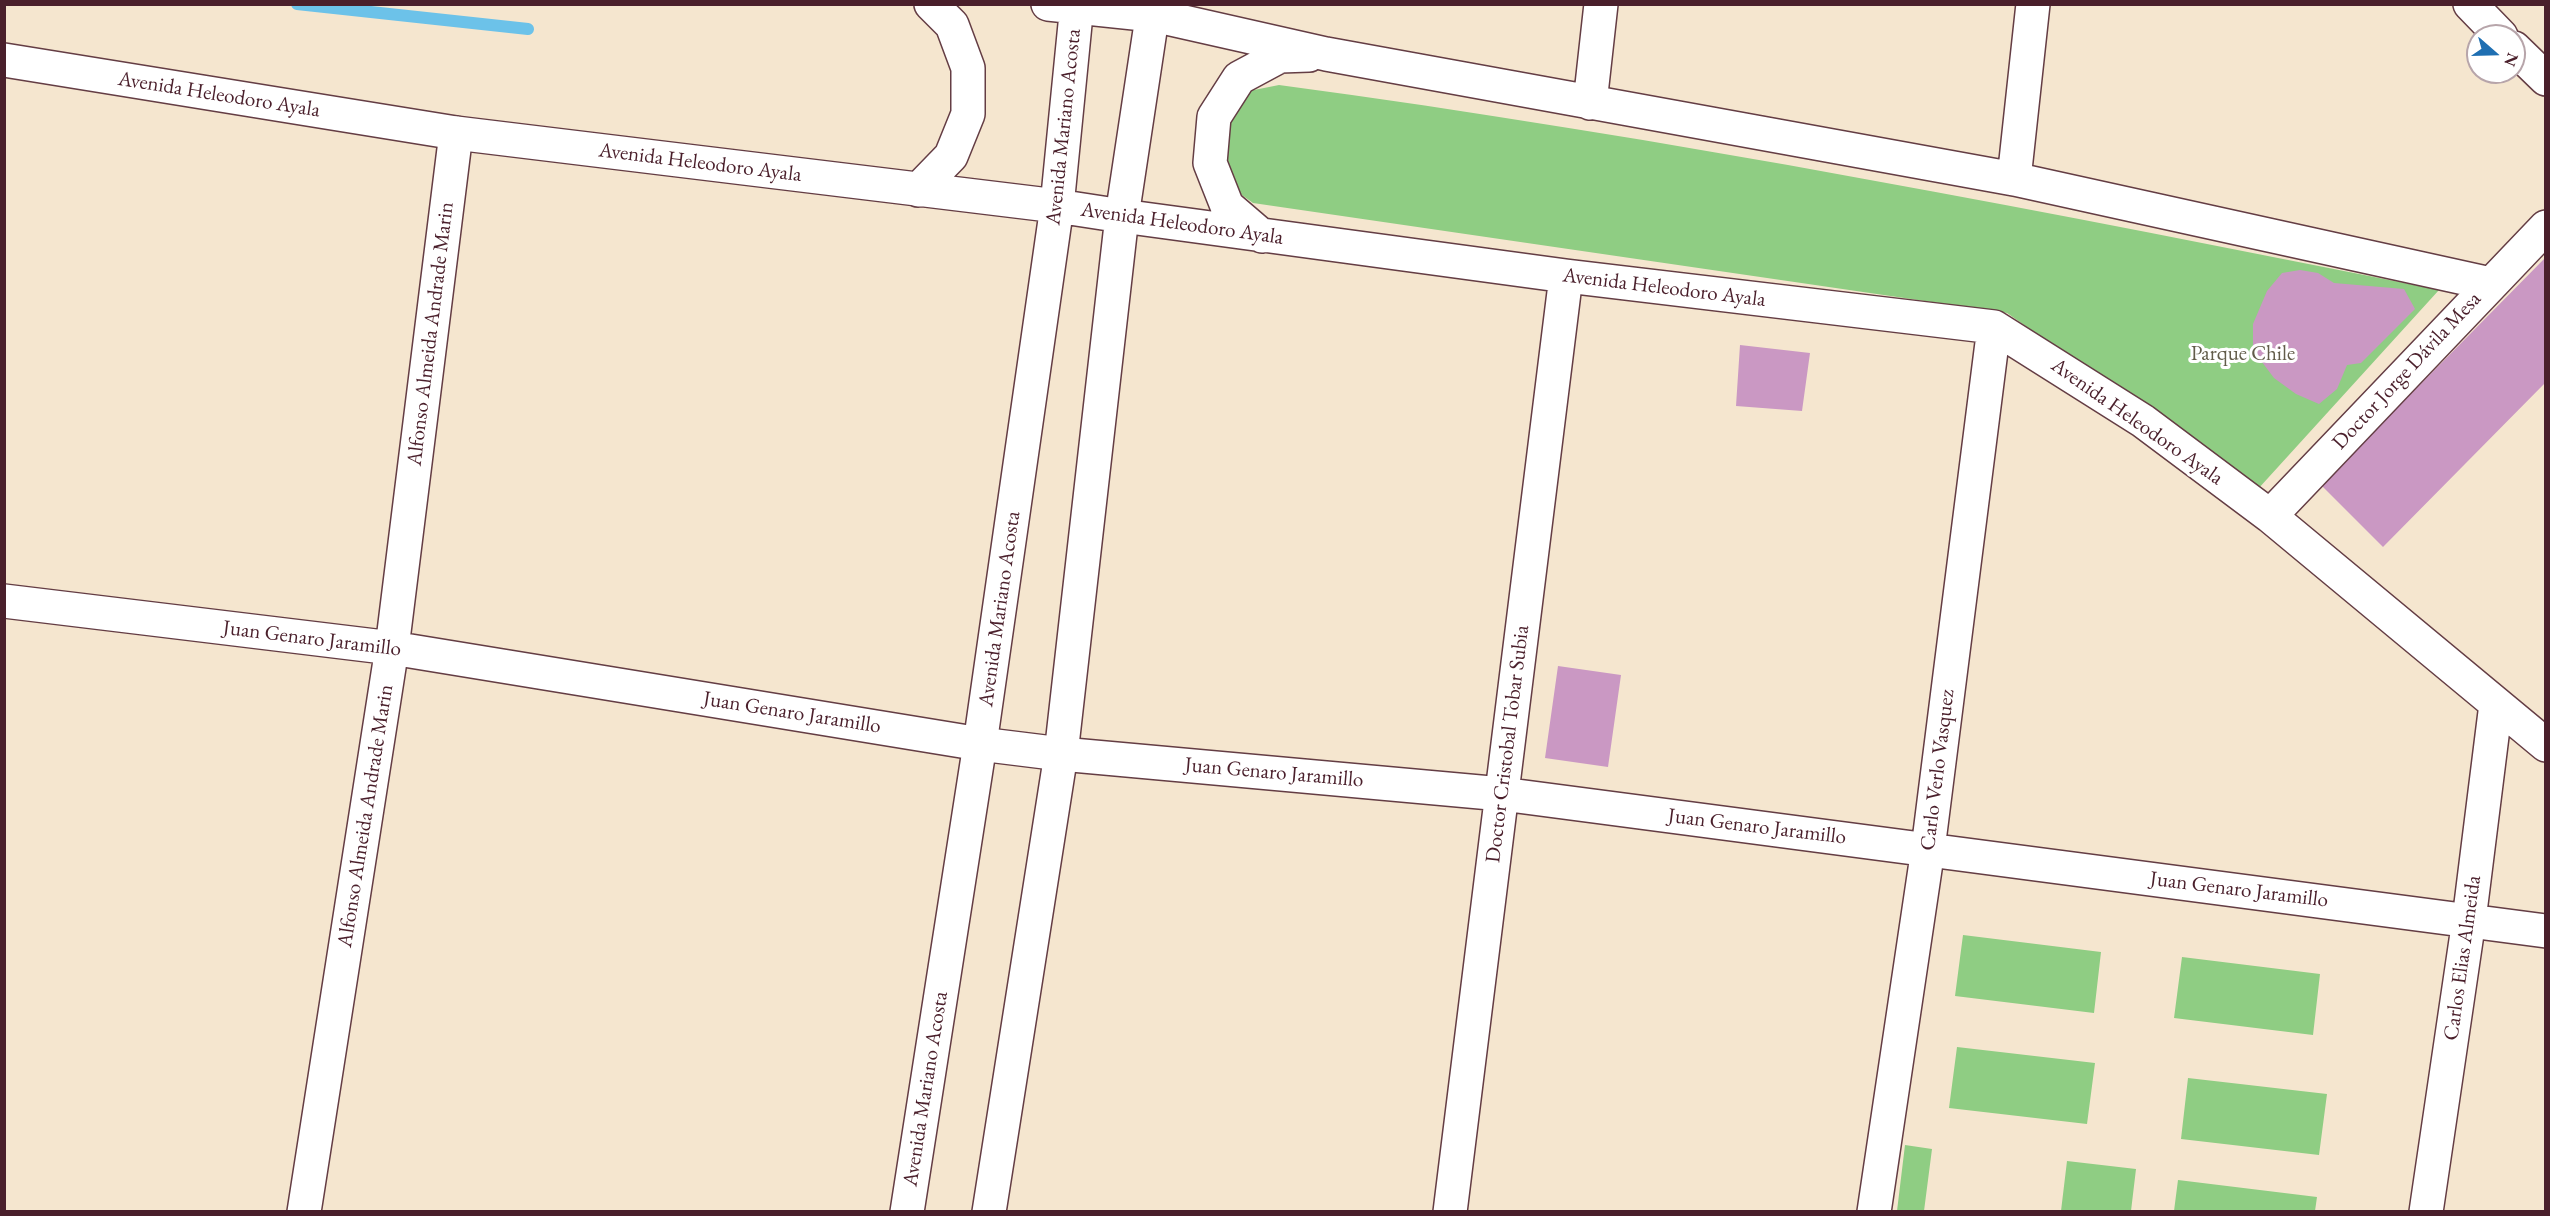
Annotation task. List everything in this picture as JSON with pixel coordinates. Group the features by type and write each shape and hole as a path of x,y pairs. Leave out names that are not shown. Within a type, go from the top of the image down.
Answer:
{"main road":[{"path":"918,190 951,156 968,114 968,68 952,26 931,4"},
{"path":"1590,103 1601,4"},
{"path":"2014,179 2033,4"},
{"path":"2469,4 2489,24"},
{"path":"1067,5 1154,10 1326,54 2014,179 2490,284"},
{"name":"Avenida Mariano Acosta","path":"907,1212 980,744 1057,206 1067,5"},
{"path":"989,1212 1061,754 1122,216 1154,10"},
{"path":"1263,236 1227,206 1210,163 1214,117 1239,78 1280,56 1326,54"},
{"name":"Avenida Heleodoro Ayala","path":"4,60 456,133 1057,206 1566,276 1994,327 2143,421 2270,516 2546,745"},
{"path":"2526,60 2546,80"},
{"name":"Alfonso Almeida Andrade Marin","path":"304,1212 392,648 456,133"},
{"name":"Doctor Jorge Dávila Mesa","path":"2270,516 2546,227"},
{"name":"Doctor Cristobal Tobar Subia","path":"1450,1212 1566,276"},
{"name":"Carlo Verlo Vasquez","path":"1874,1212 1928,849 1994,327"},
{"name":"Juan Genaro Jaramillo","path":"4,601 392,648 980,744 1061,754 1502,794 2546,931"},
{"name":"Carlos Elias Almeida","path":"2426,1212 2469,920 2496,704"}],"green space":[{"name":"Parque Chile","path":"1279,85 1715,152 2005,205 2439,290 2258,489 2007,313 1253,203 1235,190 1219,170 1227,110 1244,92"},
{"path":"1963,935 2101,952 2094,1013 1955,996"},
{"path":"2182,957 2320,974 2313,1035 2174,1018"},
{"path":"1957,1047 2095,1063 2087,1124 1949,1108"},
{"path":"2188,1078 2327,1094 2319,1155 2181,1139"},
{"path":"1905,1145 1932,1149 1924,1211 1897,1211"},
{"path":"2067,1161 2136,1169 2131,1211 2061,1211"},
{"path":"2178,1180 2317,1197 2315,1211 2174,1211"}],"building":[{"path":"2546,257 2546,382 2383,547 2321,485"},
{"path":"2300,270 2318,273 2334,283 2404,289 2415,309 2361,363 2347,365 2337,389 2319,404 2296,394 2274,378 2253,350 2253,324 2267,291 2282,273"},
{"path":"1740,345 1810,353 1802,411 1736,406"},
{"path":"1558,666 1621,675 1608,767 1545,758"}],"waterway":[{"path":"297,4 528,29"}]}
